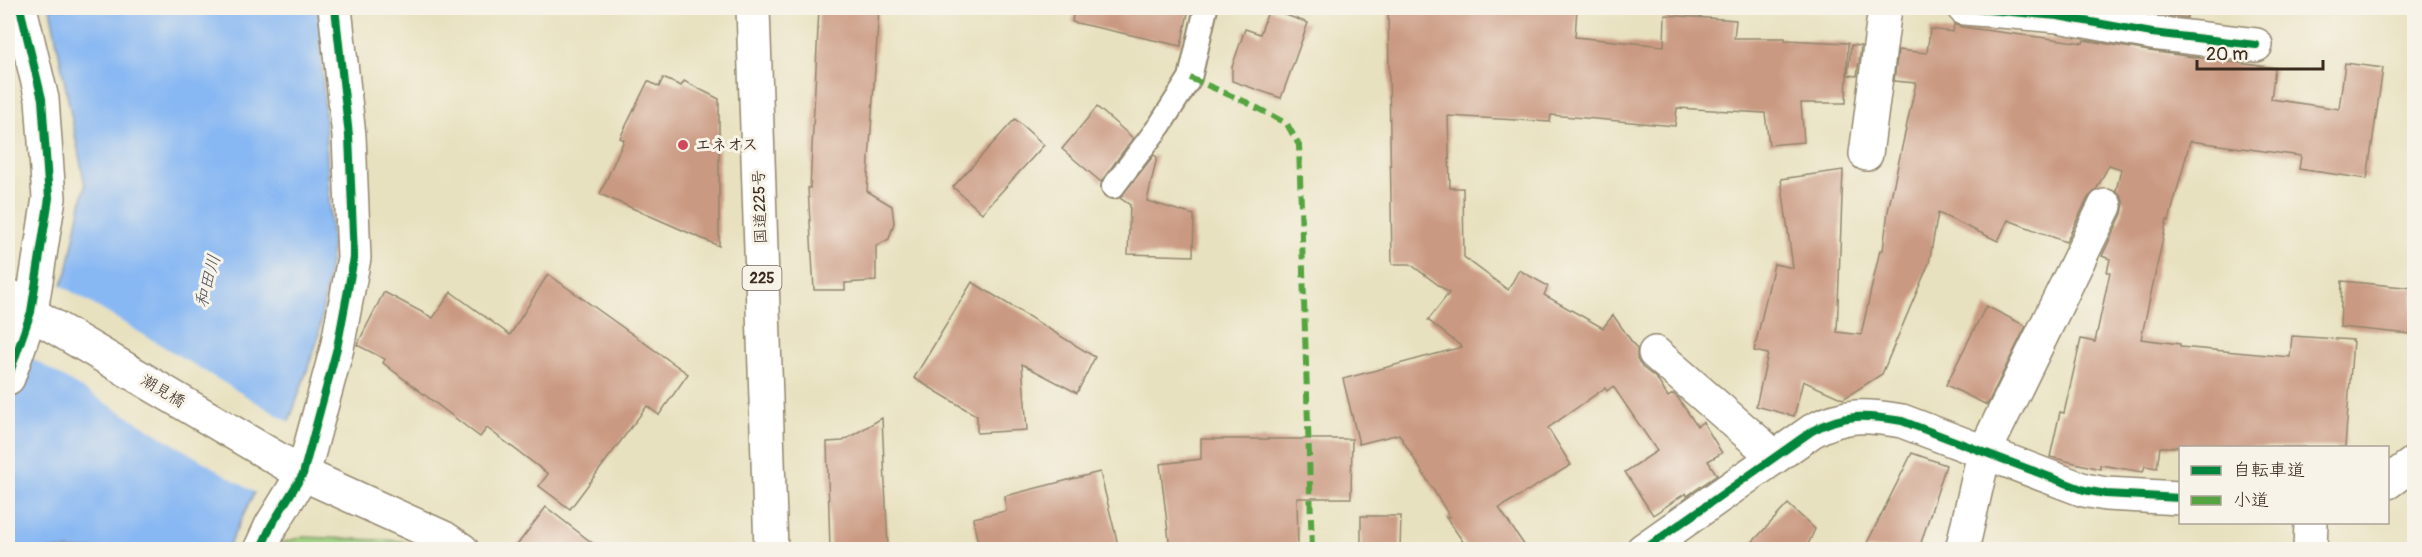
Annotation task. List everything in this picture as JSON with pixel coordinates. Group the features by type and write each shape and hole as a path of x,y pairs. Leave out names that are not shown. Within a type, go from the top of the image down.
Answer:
{"main road":[{"path":"8,378 27,309 49,198 42,99 20,8"},
{"path":"260,549 294,469 337,348 354,258 349,136 335,8"},
{"name":"国道225号","path":"753,8 771,549"},
{"path":"1866,154 1885,8"},
{"path":"1964,8 2058,16 2152,33 2256,45"},
{"path":"1962,549 1984,453 2105,206"},
{"name":"潮見橋","path":"27,309 294,469 444,538 462,549"},
{"path":"1655,353 1775,456"},
{"path":"1643,549 1775,456 1829,422 1843,417 1863,416 1902,421 2084,490 2106,494 2179,498"},
{"path":"2389,481 2415,463"},
{"path":"2310,549 2312,524"}],"lane":[{"path":"1113,187 1160,125 1190,78 1206,8"}],"green space":[{"path":"302,537 402,541 416,549 279,549 282,543"}],"water":[{"name":"和田川","path":"50,8 319,8 332,250 318,339 290,419 227,549 8,550 8,410 67,272 85,185"}],"pier":[{"path":"59,284 291,423 257,494 28,356"}],"building":[{"path":"819,8 879,8 867,191 892,206 894,223 889,239 876,246 876,281 845,283 845,290 814,290 808,188 810,188"},
{"path":"1074,8 1189,8 1181,46 1072,22"},
{"path":"1388,8 1577,8 1575,37 1664,46 1665,15 1736,20 1734,38 1785,38 1785,40 1848,43 1846,103 1801,103 1804,142 1769,145 1765,113 1677,108 1675,126 1551,115 1550,122 1448,116 1450,188 1463,188 1464,257 1508,290 1519,270 1548,286 1544,295 1603,328 1613,315 1637,349 1637,359 1642,367 1657,379 1668,397 1673,394 1678,398 1697,426 1703,422 1722,453 1708,461 1717,475 1687,496 1686,493 1653,515 1625,472 1657,451 1613,386 1607,391 1605,388 1548,428 1571,465 1499,508 1527,549 1468,549 1446,517 1450,517 1399,434 1359,444 1343,379 1462,347 1428,320 1449,293 1410,264 1392,264"},
{"path":"2116,8 2189,8 2187,18"},
{"path":"1269,9 1308,23 1281,98 1232,81 1232,67 1245,29 1260,34"},
{"path":"1954,24 1962,27 2083,43 2084,40 2275,68 2271,99 2339,109 2345,63 2383,68 2367,179 2299,169 2301,156 2190,141 2169,221 2167,220 2141,339 2180,344 2180,347 2290,357 2292,336 2353,340 2345,446 2160,447 2157,468 2145,466 2143,472 2100,465 2100,469 2050,457 2060,412 2064,413 2081,339 2095,342 2110,272 2107,272 2110,259 2102,256 2122,214 2124,204 2116,191 2121,169 2109,165 2096,190 2088,198 2066,242 2008,220 1998,241 1938,213 1929,263 1882,374 1843,399 1803,381 1794,416 1756,406 1768,354 1754,351 1774,264 1793,268 1781,179 1843,170 1837,332 1861,335 1880,250 1883,250 1888,211 1916,83 1894,81 1898,50 1927,53 1930,29 1953,32"},
{"path":"1851,45 1861,46 1857,76 1848,75"},
{"path":"663,78 681,86 684,81 719,99 719,246 600,194 624,140 620,138 648,81 659,87"},
{"path":"1097,107 1133,138 1101,182 1062,149"},
{"path":"1015,119 1044,145 982,213 953,187"},
{"path":"1154,155 1157,157 1147,201 1194,215 1193,256 1128,254 1130,205 1120,198"},
{"path":"548,274 688,374 659,415 647,406 570,509 539,486 548,474 487,428 480,437 383,363 385,359 357,345 384,292 433,318 451,292 510,335"},
{"path":"2342,281 2414,288 2410,334 2340,327"},
{"path":"972,282 1095,357 1077,393 1022,364 1027,430 977,433 977,416 914,378"},
{"path":"1986,306 2026,326 1987,405 1946,385"},
{"path":"882,418 888,549 830,549 827,442 843,441"},
{"path":"1201,439 1352,439 1351,498 1297,498 1298,549 1170,549 1160,464 1201,459"},
{"path":"1912,453 1946,465 1919,549 1864,549"},
{"path":"1100,472 1119,549 979,549 973,518 1006,511 1005,496"},
{"path":"1788,504 1815,529 1806,549 1746,549"},
{"path":"546,507 600,549 514,549"},
{"path":"1361,516 1401,516 1400,549 1361,549"}],"marked path":[{"path":"1190,78 1246,102 1287,124 1299,145 1312,550"}],"cycle path":[{"path":"8,378 31,312 49,198 42,99 20,8"},
{"path":"260,550 271,526 303,474 337,348 354,258 349,136 335,8"},
{"path":"1964,8 2058,16 2152,33 2256,45"},
{"path":"1643,550 1812,431 1845,418 1866,417 1902,421 2084,490 2106,494 2179,498"}],"place":[{"name":"エネオス","path":"683,145"}]}
